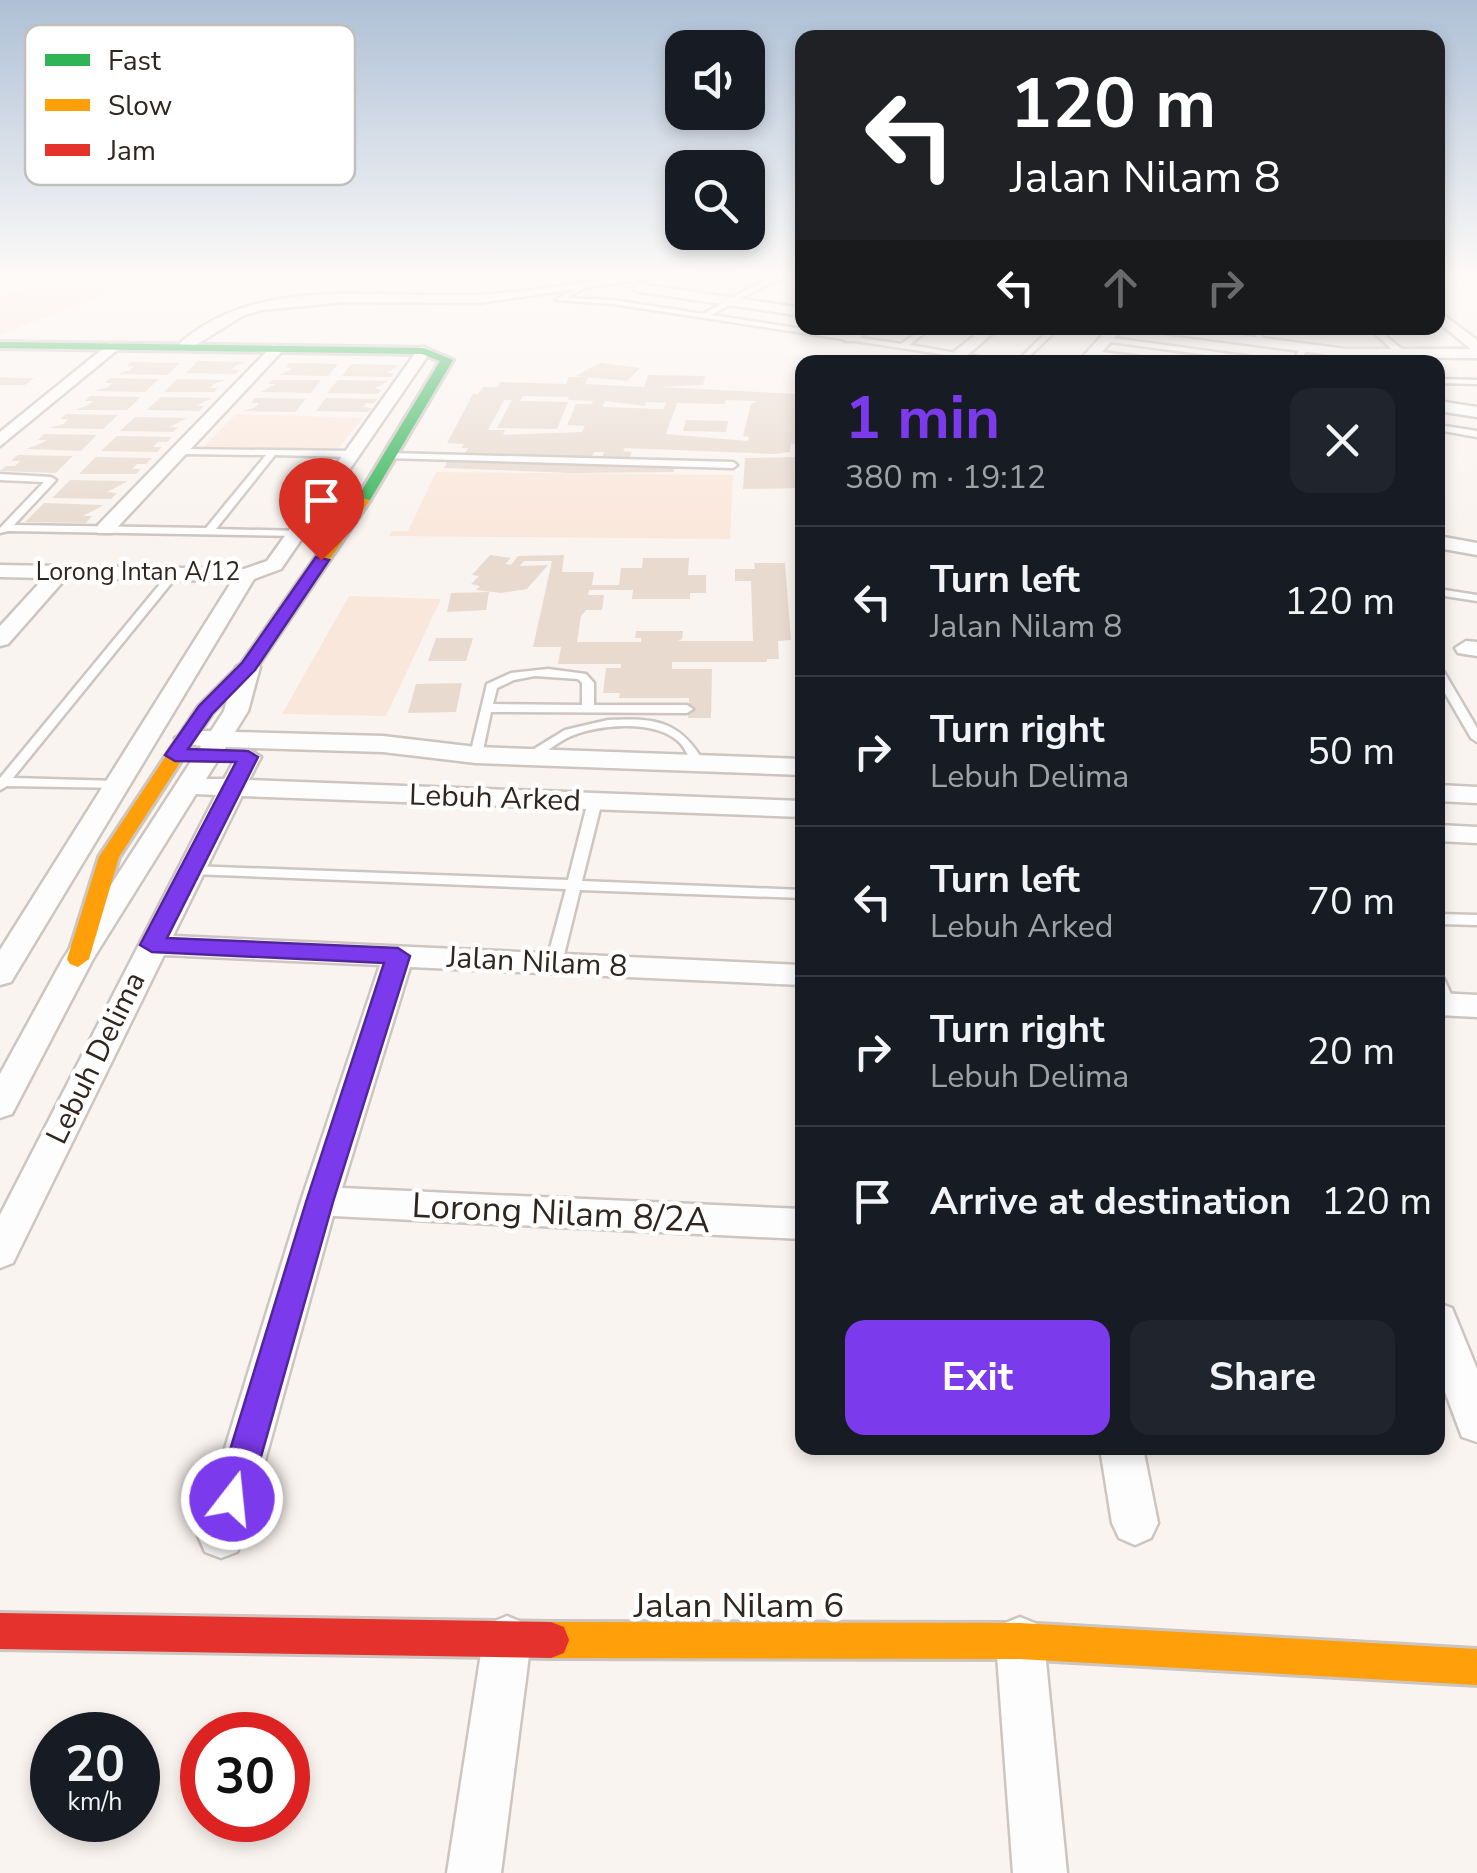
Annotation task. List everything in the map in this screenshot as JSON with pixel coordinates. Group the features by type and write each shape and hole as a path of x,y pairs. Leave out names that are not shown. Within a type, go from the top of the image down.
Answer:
{"street":[{"path":"4,434 93,362"},
{"path":"105,530 265,362"},
{"path":"300,533 416,362"},
{"name":"Lebuh Delima","path":"78,959 109,857 197,747 236,711 248,666 390,456 446,362"},
{"path":"1445,407 1477,412"},
{"name":"Lorong Intan A/12","path":"0,571 246,575 274,565 300,533"},
{"path":"1445,543 1477,549"},
{"path":"5,629 61,572"},
{"path":"0,975 246,575"},
{"name":"Lebuh Arked","path":"197,747 383,744 476,755 795,767"},
{"name":"Lebuh Delima","path":"0,1105 78,959 188,786 197,747"},
{"name":"Lebuh Arked","path":"197,747 248,757 375,762 476,755"},
{"name":"Lebuh Delima","path":"0,1252 248,757"},
{"name":"Lebuh Arked","path":"188,786 795,809"},
{"path":"1445,793 1477,795"},
{"path":"1445,833 1477,835"},
{"name":"Jalan Nilam 8","path":"152,945 795,975"},
{"path":"221,1536 398,956"},
{"name":"Lorong Nilam 8/2A","path":"320,1202 795,1224"},
{"path":"1445,1339 1477,1424"},
{"path":"1123,1455 1134,1523"},
{"name":"Jalan Nilam 6","path":"0,1631 507,1640 1020,1640 1477,1667"},
{"path":"474,1873 507,1640"},
{"path":"1020,1640 1040,1873"}],"lane":[{"path":"1445,381 1477,382"},
{"path":"1445,429 1477,434"},
{"path":"181,452 354,454"},
{"path":"210,531 273,452"},
{"path":"390,456 733,465"},
{"path":"0,477 51,480 3,531"},
{"path":"3,531 300,533"},
{"path":"1,784 173,575"},
{"path":"1445,593 1477,598"},
{"path":"476,755 490,686 498,680 574,674 588,684 588,709"},
{"path":"1445,683 1477,738"},
{"path":"1457,702 1477,703"},
{"path":"486,708 688,709"},
{"path":"1,784 118,785"},
{"path":"554,963 595,801"},
{"path":"192,870 795,894"},
{"path":"1445,919 1477,920"}],"shaded area":[{"path":"236,414 363,418 336,451 203,447"},
{"path":"436,472 733,475 730,539 389,536 392,531 408,531"},
{"path":"349,596 441,599 386,716 282,714"}],"building":[{"path":"131,362 180,363 167,375 118,374 134,366 127,366"},
{"path":"197,362 245,362 231,370 239,370 235,374 186,373"},
{"path":"289,363 338,364 328,376 279,375 292,369 286,367"},
{"path":"600,363 640,368 627,381 575,376"},
{"path":"351,364 400,365 386,373 394,373 391,377 342,376"},
{"path":"648,375 705,376 703,385 661,387 795,394 795,444 791,444 790,452 774,454 625,448 623,451 632,452 628,461 601,461 604,452 594,452 591,459 463,456 468,448 461,448 464,444 447,443 473,394 483,387 497,387 501,382 566,384 569,377 588,377 585,384 644,387","holes":["523,396 569,397 568,400 593,401 576,404 567,425 585,426 582,432 503,435 505,430 488,430 504,400 512,400 497,428 557,429 568,402 520,401","726,400 757,401 751,404 743,436 749,437 748,441 666,434 677,403 724,404","605,401 645,406 646,402 666,403 663,409 602,407"]},
{"path":"0,377 34,378 25,385 0,385"},
{"path":"110,378 159,379 145,392 95,391 113,383 105,383"},
{"path":"177,379 226,380 210,388 218,388 214,392 164,392"},
{"path":"272,380 321,380 311,393 261,392 276,384 268,384"},
{"path":"338,380 388,381 375,388 381,390 378,394 327,393"},
{"path":"90,396 141,397 127,410 75,410 93,401 85,401"},
{"path":"161,397 212,398 196,406 204,406 199,411 147,410"},
{"path":"255,398 306,399 295,412 243,411 256,407 259,403 251,403"},
{"path":"326,398 377,399 363,407 371,408 368,412 316,411"},
{"path":"66,414 118,415 103,429 49,428 64,424 68,419 60,419"},
{"path":"135,417 187,418 170,427 178,427 173,432 120,431"},
{"path":"686,420 728,421 726,432 683,431"},
{"path":"44,434 97,435 81,451 26,449 44,442 38,440"},
{"path":"117,436 172,437 153,447 162,447 157,452 101,451"},
{"path":"18,455 73,456 56,473 0,471 15,466 20,461 11,461"},
{"path":"96,457 152,458 132,469 141,469 136,474 79,474"},
{"path":"795,457 795,488 743,489 745,458"},
{"path":"447,462 675,466 674,472 572,473 444,468"},
{"path":"70,480 128,481 107,492 117,493 111,499 52,498"},
{"path":"44,503 104,505 83,516 92,516 86,523 25,522"},
{"path":"490,555 511,558 505,564 511,565 518,556 564,555 562,572 594,572 592,585 619,585 621,568 642,568 643,558 689,558 688,575 706,575 706,593 690,593 690,599 632,599 633,590 589,590 588,595 604,595 602,610 586,610 581,616 577,642 641,642 641,638 635,638 636,631 683,631 678,641 753,641 751,581 735,581 735,569 755,569 754,563 785,563 791,640 778,641 779,659 767,662 672,662 672,669 712,669 711,718 688,718 689,698 619,698 620,693 603,693 606,668 621,668 621,664 558,664 561,647 533,647 552,561 524,561 520,566 548,565 527,589 501,593 476,590 480,586 471,584 479,576 472,575"},
{"path":"489,592 486,610 447,612 451,593"},
{"path":"436,638 473,638 466,661 428,661"},
{"path":"462,683 456,712 408,713 416,684"}],"traffic: fast":[{"path":"363,500 446,362"}],"traffic: slow":[{"path":"78,959 109,857 205,710 248,667 363,500"},
{"path":"551,1640 1020,1641 1477,1667"}],"traffic: jam":[{"path":"0,1631 551,1640"}],"route":[{"path":"232,1499 398,956 152,945 248,757 175,755 205,710 248,666 321,560"}]}
